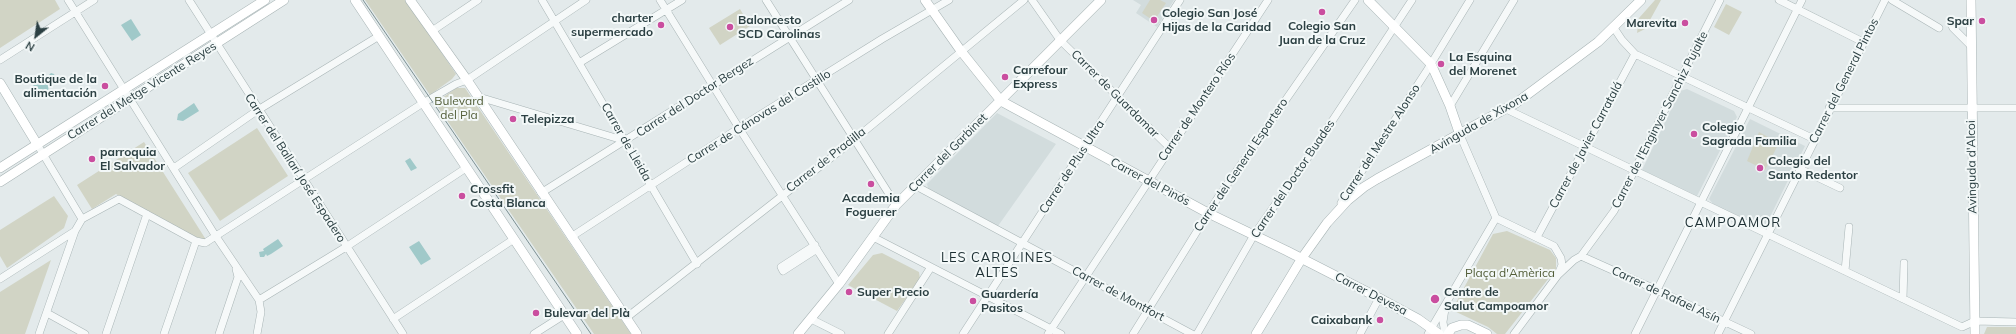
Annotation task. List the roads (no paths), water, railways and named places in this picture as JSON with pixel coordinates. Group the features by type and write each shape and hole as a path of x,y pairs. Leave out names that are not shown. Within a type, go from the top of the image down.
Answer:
{"street":[{"path":"68,0 129,100 174,168 215,235 259,300 261,312 257,334"},
{"path":"0,60 94,0"},
{"name":"Carrer del Ballarí José Espadero","path":"189,0 258,110 403,334"},
{"name":"Carrer del Metge Vicente Reyes","path":"0,168 265,0"},
{"name":"Carrer del Metge Vicente Reyes","path":"0,182 284,0"},
{"path":"355,0 577,334"},
{"path":"410,0 467,80 541,193 637,334"},
{"path":"432,31 478,0"},
{"name":"Carrer de Lleida","path":"542,0 697,264"},
{"path":"39,334 75,231 82,219 119,199 196,241 205,243 215,235 423,103 456,84 467,80 586,0"},
{"path":"660,0 739,128 839,284"},
{"path":"579,63 682,0"},
{"path":"766,0 896,205"},
{"name":"Carrer del Doctor Bergez","path":"541,193 626,141 848,0"},
{"path":"925,0 961,51 1001,101"},
{"name":"Carrer de Cánovas del Castillo","path":"571,237 739,128 949,0"},
{"name":"Carrer de Pradilla","path":"626,318 697,264 782,194 855,139 1024,0"},
{"name":"Carrer de Guardamar","path":"1032,0 1060,40 1170,148"},
{"name":"Carrer del Garbinet","path":"798,334 839,284 896,205 1100,0"},
{"name":"Carrer de Plus Ultra","path":"963,334 1180,0"},
{"name":"Carrer de Montero Ríos","path":"1049,331 1268,0"},
{"name":"Carrer del General Espartero","path":"1133,334 1208,213 1355,0"},
{"path":"1368,0 1431,64 1496,218 1554,246 1560,252 1562,265 1558,275"},
{"name":"Carrer del Doctor Buades","path":"1197,334 1254,235 1395,28 1412,0"},
{"name":"Carrer del Mestre Alonso","path":"1256,334 1302,258 1358,178 1470,0"},
{"path":"1450,106 1514,0"},
{"name":"Avinguda de Xixona","path":"1364,187 1506,109 1566,67 1614,28 1641,0"},
{"name":"Carrer de l'Enginyer Sanchiz Pujalte","path":"1581,256 1614,211 1720,0"},
{"path":"1779,0 1863,42"},
{"path":"1635,334 1702,203 1802,0"},
{"name":"Carrer del General Pintos","path":"1718,334 1769,235 1829,108 1885,0"},
{"path":"1892,0 1939,28"},
{"name":"Avinguda d'Alcoi","path":"1970,0 1975,334"},
{"path":"1951,24 1953,28 1971,46"},
{"path":"1614,28 1622,40 1635,54 1814,140"},
{"path":"174,168 258,110 379,36"},
{"name":"Carrer de Javier Carratalá","path":"1537,237 1635,54"},
{"path":"0,83 82,219"},
{"path":"478,97 626,141"},
{"name":"Carrer del Pinós","path":"1001,101 1208,213 1302,258"},
{"path":"1829,108 2016,108"},
{"path":"1506,109 1962,327 1975,321 2016,322"},
{"path":"259,300 346,247 466,168"},
{"path":"1800,169 1840,188"},
{"name":"Carrer de Montfort","path":"916,186 1148,309 1192,334"},
{"name":"Carrer del Mestre Alonso","path":"1327,223 1348,200 1364,187"},
{"path":"106,334 147,214"},
{"path":"1430,331 1496,218"},
{"path":"1845,271 1849,227"},
{"path":"1,277 75,231"},
{"path":"873,237 988,296 1049,331 1061,334"},
{"path":"394,320 514,239"},
{"path":"164,334 196,241"},
{"path":"1514,334 1558,275 1574,260 1581,256"},
{"name":"Carrer de Rafael Asín","path":"1581,256 1751,334"},
{"name":"Carrer Devesa","path":"1302,258 1379,298 1430,331 1445,333"},
{"path":"1903,299 1904,263"},
{"path":"218,334 238,277 235,265"},
{"path":"888,334 931,267"},
{"path":"1360,334 1379,298"},
{"path":"1448,300 1443,314 1445,333 1461,325 1468,325 1487,334"},
{"path":"47,313 85,334"},
{"path":"534,334 564,315"},
{"path":"811,319 842,334"}],"water":[{"path":"131,19 141,35 132,41 121,25"},
{"path":"51,73 54,74 58,84 49,84 48,91 39,95 33,87 34,84 40,80 46,82 49,81 49,75"},
{"path":"194,103 199,111 183,121 177,120 178,114"},
{"path":"410,158 417,168 411,171 405,161"},
{"path":"278,239 283,246 267,256 266,254 264,257 260,257 259,252 264,251 263,249"},
{"path":"419,241 431,259 421,265 409,247"}],"tram line":[{"path":"363,0 591,334"}],"place":[{"name":"Colegio San Juan de la Cruz","path":"1322,12"},
{"name":"Colegio San José Hijas de la Caridad","path":"1154,20"},
{"name":"Spar","path":"1982,21"},
{"name":"Marevita","path":"1685,23"},
{"name":"charter supermercado","path":"661,25"},
{"name":"Baloncesto SCD Carolinas","path":"730,27"},
{"name":"La Esquina del Morenet","path":"1441,64"},
{"name":"Carrefour Express","path":"1005,77"},
{"name":"Boutique de la alimentación","path":"105,86"},
{"name":"Telepizza","path":"513,119"},
{"name":"Colegio Sagrada Familia","path":"1694,134"},
{"name":"parroquia El Salvador","path":"92,159"},
{"name":"Colegio del Santo Redentor","path":"1760,168"},
{"name":"Academia Foguerer","path":"871,184"},
{"name":"Crossfit Costa Blanca","path":"462,196"},
{"name":"Super Precio","path":"849,292"},
{"name":"Centre de Salut Campoamor","path":"1435,299"},
{"name":"Guardería Pasitos","path":"973,301"},
{"name":"Bulevar del Plà","path":"536,313"},
{"name":"Caixabank","path":"1380,320"}],"district":[{"name":"CAMPOAMOR","path":"1733,223"},
{"name":"LES CAROLINES ALTES","path":"997,266"}],"park label":[{"name":"Bulevard del Pla","path":"459,108"},
{"name":"Plaça d'Amèrica","path":"1510,273"}]}
